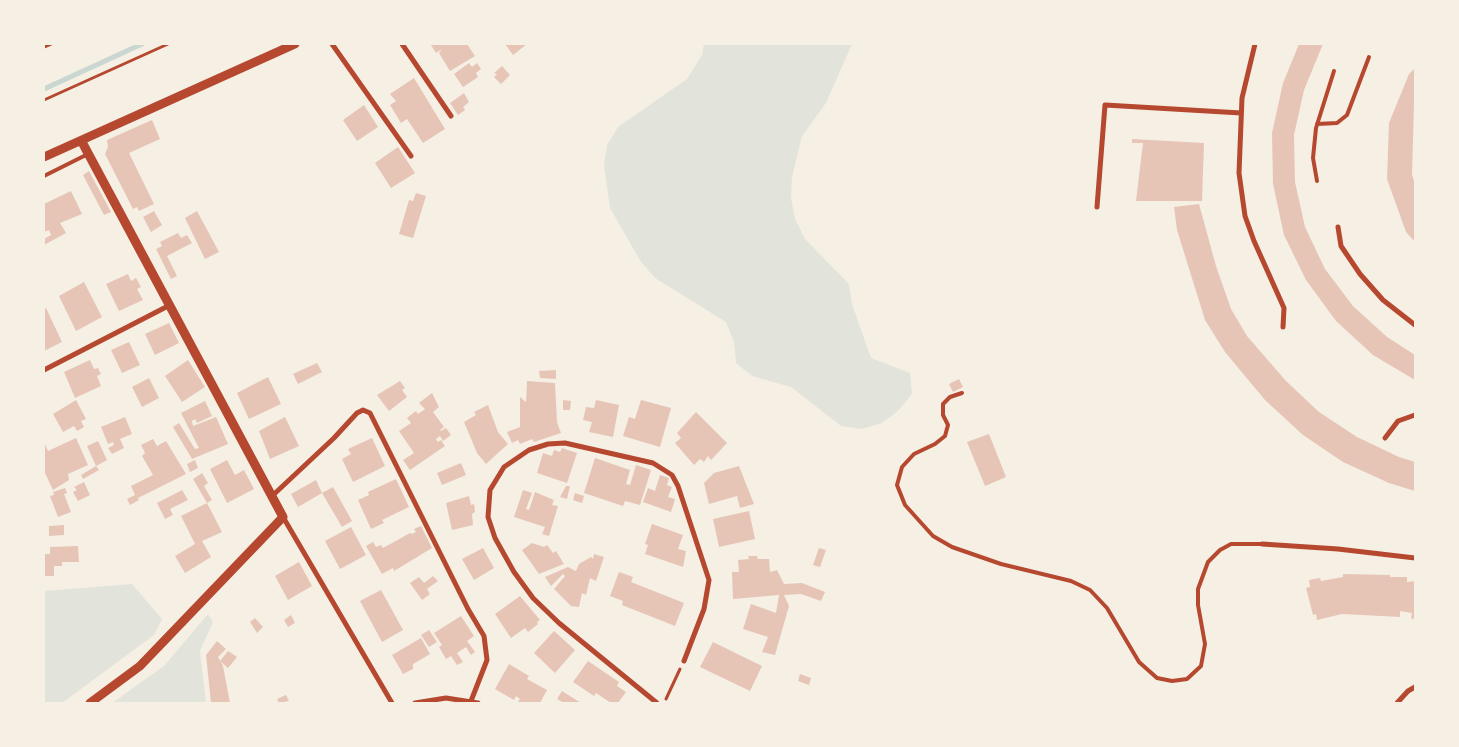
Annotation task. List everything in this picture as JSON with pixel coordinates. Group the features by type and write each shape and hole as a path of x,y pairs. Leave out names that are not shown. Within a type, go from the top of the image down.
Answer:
{"street":[{"path":"44,157 82,142 295,44"},
{"path":"332,44 410,156"},
{"path":"402,44 451,116"},
{"path":"1255,44 1246,79 1241,113 1239,173 1245,216 1263,266 1284,308 1283,327"},
{"path":"1097,207 1105,105 1241,113"},
{"path":"82,142 271,497 392,703"},
{"path":"1338,228 1341,246 1360,274 1383,300 1415,325"},
{"path":"44,370 170,305"},
{"path":"271,497 334,438 357,413 363,410 370,413 468,610 484,636 487,660 471,702"},
{"path":"1385,438 1398,421 1415,415"},
{"path":"657,703 558,623 533,598 514,572 498,546 488,516 490,490 504,467 529,450 548,444 565,443 653,463 672,475 678,486 709,580 704,608 684,661"},
{"path":"90,703 140,666 283,517"},
{"path":"1262,544 1353,550 1415,558"},
{"path":"1397,703 1408,691 1415,687"},
{"path":"415,703 446,698 478,703"}],"lane":[{"path":"1317,124 1337,122 1347,115 1369,57"},
{"path":"1318,181 1314,158 1317,124 1334,71"},
{"path":"44,176 88,154"},
{"path":"962,393 950,397 943,404 943,415 948,425 944,436 935,444 914,454 902,467 898,485 905,505 929,532 952,547 1001,564 1071,581 1090,590 1107,608 1144,668 1157,678 1172,681 1187,679 1201,666 1205,644 1198,604 1198,589 1208,562 1220,550 1231,544 1262,544"}],"path":[{"path":"44,47 51,44"},
{"path":"44,100 168,44"},
{"path":"664,703 684,661"}],"shaded area":[{"path":"704,44 852,44 826,103 802,136 792,177 791,198 795,219 805,239 849,284 852,304 871,358 910,373 912,394 898,411 882,423 862,429 841,426 791,387 752,376 736,363 734,342 726,322 655,278 641,262 610,208 604,165 607,145 618,127 687,79 702,55"},
{"path":"132,584 162,619 154,635 62,703 44,703 44,591"},
{"path":"208,614 213,622 200,651 206,703 112,703 164,666"}],"building":[{"path":"432,44 467,44 475,56 450,71 439,53 442,49 436,53"},
{"path":"505,44 527,44 513,55"},
{"path":"1299,44 1323,44 1304,90 1294,135 1295,182 1305,227 1325,269 1353,306 1387,337 1415,355 1415,380 1373,355 1336,321 1306,280 1284,235 1273,184 1272,133 1283,83"},
{"path":"469,63 472,67 477,63 481,69 476,73 478,77 463,87 454,74"},
{"path":"502,66 510,75 501,84 494,77 497,74 494,73"},
{"path":"1415,68 1412,175 1415,184 1415,242 1406,232 1387,179 1389,123 1409,74"},
{"path":"414,78 445,129 423,143 407,119 401,123 390,105 396,101 390,94"},
{"path":"464,93 469,102 463,107 465,110 458,115 450,103"},
{"path":"364,105 378,127 357,141 343,120"},
{"path":"152,120 160,139 129,153 154,204 139,211 137,207 133,209 105,154 108,147 107,140"},
{"path":"1132,139 1204,143 1202,201 1136,201 1143,143 1132,143"},
{"path":"398,147 415,173 391,188 375,163"},
{"path":"89,171 111,212 104,215 83,175"},
{"path":"71,191 82,214 60,223 66,233 44,245 44,239 51,235 49,230 44,232 44,204"},
{"path":"416,193 426,196 413,238 399,234 409,200 413,201"},
{"path":"1199,204 1216,266 1231,309 1247,336 1286,381 1319,412 1357,437 1399,457 1415,462 1415,491 1389,483 1343,462 1303,435 1265,400 1225,352 1205,320 1177,230 1174,207"},
{"path":"154,211 162,225 151,232 143,217"},
{"path":"197,211 219,252 205,259 185,218"},
{"path":"178,233 181,238 187,235 192,243 167,256 177,276 171,279 156,249 162,246 160,242"},
{"path":"128,274 131,281 136,278 141,287 137,289 143,300 119,311 106,284"},
{"path":"84,282 102,317 76,331 59,296"},
{"path":"46,308 62,342 44,351 44,309"},
{"path":"169,323 179,343 155,355 145,334"},
{"path":"129,342 140,365 122,373 111,350"},
{"path":"90,360 94,369 98,368 101,374 97,376 101,386 75,398 64,372"},
{"path":"188,360 205,387 182,402 165,376"},
{"path":"317,363 322,372 298,384 293,374"},
{"path":"556,370 556,379 540,378 539,371"},
{"path":"268,377 281,404 249,419 237,393"},
{"path":"149,378 159,398 142,407 132,387"},
{"path":"959,379 963,387 953,392 949,384"},
{"path":"400,381 405,388 402,390 407,397 389,411 377,395"},
{"path":"527,381 555,383 557,422 561,433 534,442 532,439 520,444 518,440 512,443 507,432 520,427 520,397 526,402"},
{"path":"432,393 439,407 433,412 444,427 440,430 446,428 451,435 443,441 440,436 436,439 438,442 441,440 445,446 410,470 403,460 414,453 399,431 411,423 407,418 416,411 418,414 425,409 419,403"},
{"path":"76,400 86,419 81,421 84,427 77,431 74,426 63,432 53,414"},
{"path":"563,400 571,401 570,410 563,410"},
{"path":"596,400 619,405 613,437 589,432 592,422 583,420 586,407 594,408"},
{"path":"641,400 671,408 660,447 623,436 629,417 635,419"},
{"path":"205,401 212,416 197,423 195,419 192,421 193,426 216,417 228,444 192,459 173,427 179,423 195,449 199,448 181,413"},
{"path":"488,405 498,432 508,444 486,464 477,453 464,422 476,415 474,412"},
{"path":"696,412 727,443 711,460 708,456 704,462 700,459 694,465 675,443 681,438 677,433"},
{"path":"125,417 132,434 120,439 124,448 112,454 108,448 114,445 113,442 108,444 101,427"},
{"path":"285,417 299,446 270,459 259,431"},
{"path":"989,434 1006,477 985,486 967,442"},
{"path":"76,438 88,465 68,474 69,480 53,490 44,471 44,442 48,451"},
{"path":"372,438 385,466 353,482 342,459 351,454 348,449"},
{"path":"153,439 157,446 166,441 186,474 138,498 139,500 130,505 127,499 135,495 131,486 153,475 142,456 145,453 141,445"},
{"path":"98,441 107,460 96,466 87,446"},
{"path":"562,448 577,453 567,483 537,473 543,453 552,456 554,450 560,452"},
{"path":"595,458 630,470 626,484 630,485 636,465 651,470 640,505 625,501 623,506 584,493"},
{"path":"195,460 198,468 190,472 187,464"},
{"path":"227,460 235,475 244,470 254,489 227,503 210,469"},
{"path":"461,463 466,475 442,485 437,473"},
{"path":"96,466 99,470 83,479 81,475"},
{"path":"739,466 754,504 740,508 737,496 709,504 704,483 714,473"},
{"path":"202,473 208,483 204,486 212,500 207,503 193,479"},
{"path":"660,475 669,478 667,485 672,487 668,497 675,499 671,512 643,502 648,488 655,491"},
{"path":"396,479 409,507 382,520 384,523 371,529 358,500 369,495 368,492"},
{"path":"316,480 322,493 298,507 291,494"},
{"path":"84,482 90,495 78,501 73,492 77,490 74,487"},
{"path":"566,486 570,486 567,499 560,497"},
{"path":"333,487 352,521 342,527 322,493"},
{"path":"65,488 67,493 64,494 71,512 58,517 50,496 54,495 53,492"},
{"path":"182,490 188,500 170,509 173,515 165,519 157,503"},
{"path":"523,490 532,493 526,509 529,510 535,492 554,500 552,505 558,506 549,536 542,534 545,527 514,517"},
{"path":"575,493 584,496 582,503 573,500"},
{"path":"469,496 471,505 474,504 475,512 472,514 473,525 452,530 446,503"},
{"path":"207,503 222,532 202,541 211,557 185,573 175,556 195,544 181,516"},
{"path":"749,511 755,539 719,547 713,519"},
{"path":"652,524 683,535 678,549 686,551 683,567 645,554 648,545 645,544"},
{"path":"64,525 64,535 49,536 49,526"},
{"path":"421,526 432,548 394,571 393,568 382,574 366,546 373,542 376,547 381,545 383,548 410,533 416,532 414,529"},
{"path":"351,527 366,555 340,569 325,541"},
{"path":"532,543 544,547 547,545 553,553 556,551 564,564 539,574 522,550"},
{"path":"78,546 79,562 62,562 62,566 54,566 54,576 44,576 44,554 50,554 50,547"},
{"path":"483,548 494,568 474,580 462,559"},
{"path":"819,548 826,550 820,567 813,565"},
{"path":"594,554 604,557 596,581 590,578 586,595 582,593 579,607 571,606 554,589 565,576 563,574 551,586 545,577 568,567 576,571 579,564 591,557 593,559"},
{"path":"748,556 757,556 758,559 769,559 770,572 777,570 784,584 802,583 825,592 821,601 801,594 784,595 789,606 775,655 762,652 768,637 743,629 751,604 776,613 779,595 733,599 732,572 739,572 738,560 749,559"},
{"path":"299,562 312,586 288,600 275,576"},
{"path":"619,572 633,577 631,582 684,603 675,626 622,605 623,601 610,596"},
{"path":"1343,574 1390,575 1390,577 1407,577 1407,582 1415,581 1415,620 1411,618 1412,613 1400,611 1400,617 1342,614 1317,620 1316,614 1313,615 1306,588 1310,587 1309,580 1320,578 1321,581 1343,577"},
{"path":"433,576 438,581 427,589 430,594 422,600 410,583 419,577 424,583"},
{"path":"381,590 403,630 382,642 360,601"},
{"path":"520,596 540,620 528,632 525,628 511,638 495,614"},
{"path":"291,615 295,623 288,627 284,620"},
{"path":"461,616 474,636 467,641 475,652 471,655 466,647 457,653 463,662 457,665 451,656 446,659 439,647 442,645 434,633"},
{"path":"255,618 263,627 257,633 250,622"},
{"path":"429,630 437,642 429,647 421,635"},
{"path":"554,631 575,650 555,673 534,653"},
{"path":"421,638 430,654 413,664 413,669 403,674 392,655"},
{"path":"217,641 226,649 218,657 223,666 230,703 211,703 206,655"},
{"path":"713,642 762,666 750,691 700,667"},
{"path":"228,651 237,657 228,668 220,661"},
{"path":"588,661 619,682 617,686 626,692 618,703 611,703 596,693 594,696 573,682"},
{"path":"509,664 529,676 527,679 547,690 540,703 520,703 518,702 520,699 516,696 514,700 495,689"},
{"path":"800,674 811,678 809,685 798,681"},
{"path":"562,691 581,703 564,703 557,699"},
{"path":"286,695 289,701 279,703 277,699"}],"waterway":[{"path":"44,89 142,44"}]}
